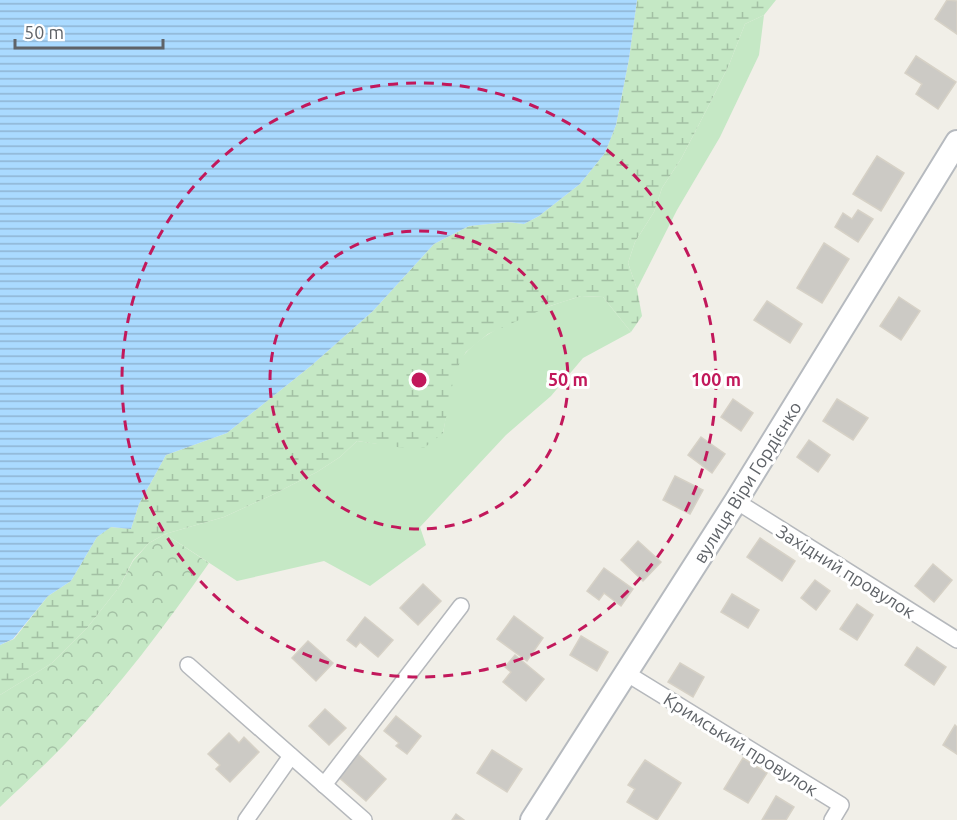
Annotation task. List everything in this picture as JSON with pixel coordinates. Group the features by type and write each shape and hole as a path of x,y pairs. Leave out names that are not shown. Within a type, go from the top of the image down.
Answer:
{"street":[{"name":"вулиця Віри Гордієнко","path":"532,820 736,501 957,142"},
{"name":"Західний провулок","path":"736,501 957,640"},
{"path":"324,785 461,606"},
{"path":"188,665 364,820"},
{"name":"Кримський провулок","path":"626,673 841,805 832,820"},
{"path":"246,820 291,756"}],"green space":[{"path":"637,0 776,0 764,15 745,24 729,65 707,109 681,159 662,188 654,212 635,242 628,263 637,289 642,316 631,332 603,297 581,296 550,306 488,334 466,352 455,372 443,433 424,448 404,448 357,441 340,457 317,472 272,495 224,517 165,534 149,543 133,560 120,586 87,628 52,663 0,695 0,645 14,639 48,596 71,581 97,537 110,527 131,529 139,504 166,455 227,433 312,365 373,311 434,244 469,226 508,222 524,224 539,216 580,184 605,153 616,125 629,59"},
{"path":"764,15 759,55 720,137 677,210 637,289 628,263 635,242 654,212 662,188 681,159 707,109 729,65 745,24"},
{"path":"581,296 603,297 631,332 583,358 551,396 506,435 420,527 426,545 370,586 324,561 237,581 165,534 224,517 272,495 317,472 340,457 357,441 379,444 443,433 454,373 462,358 474,345 508,323"},
{"path":"165,534 209,563 105,700 58,751 0,807 0,695 52,663 87,628 120,586 133,561 149,543"}],"water":[{"path":"0,0 637,0 629,59 616,125 605,153 580,184 539,216 524,224 508,222 469,226 434,244 373,311 312,365 227,433 166,455 139,504 131,529 111,527 97,537 71,581 48,596 13,639 0,645"}],"building":[{"path":"947,0 957,1 957,34 935,19"},
{"path":"916,56 956,82 938,109 916,94 922,84 905,73"},
{"path":"877,156 904,173 881,211 853,194"},
{"path":"858,210 873,219 858,242 835,227 843,213 852,219"},
{"path":"824,243 849,259 822,303 797,288"},
{"path":"899,297 920,311 901,340 880,326"},
{"path":"767,301 802,324 790,343 754,320"},
{"path":"733,399 753,413 741,431 721,417"},
{"path":"837,399 868,418 853,440 823,421"},
{"path":"701,437 725,454 712,473 688,455"},
{"path":"809,440 830,455 818,472 797,457"},
{"path":"675,476 703,490 690,514 663,500"},
{"path":"760,538 795,561 782,581 747,557"},
{"path":"638,541 661,562 643,581 621,560"},
{"path":"933,564 952,580 934,602 915,586"},
{"path":"604,568 633,589 621,606 604,593 599,600 587,591"},
{"path":"815,580 830,591 816,610 801,598"},
{"path":"423,584 441,601 418,625 400,608"},
{"path":"732,594 759,610 748,628 721,612"},
{"path":"857,604 873,615 857,640 840,629"},
{"path":"514,616 543,638 527,661 497,639"},
{"path":"365,617 393,640 378,657 360,642 356,647 347,640"},
{"path":"581,636 608,652 597,671 570,655"},
{"path":"308,641 333,663 316,681 292,658"},
{"path":"917,647 946,667 934,685 905,665"},
{"path":"515,655 544,679 526,701 503,682 511,672 505,667"},
{"path":"680,663 704,677 693,697 668,682"},
{"path":"325,709 346,728 329,745 309,726"},
{"path":"396,716 421,736 407,754 396,746 399,743 384,731"},
{"path":"955,725 957,727 957,754 943,745"},
{"path":"229,733 239,743 244,737 259,752 230,782 216,769 220,765 208,754"},
{"path":"492,750 522,769 507,792 477,773"},
{"path":"356,752 386,779 366,801 336,775"},
{"path":"743,758 767,773 748,803 724,789"},
{"path":"645,760 681,783 657,820 627,802 635,789 628,785"},
{"path":"776,796 794,807 786,820 762,820"},
{"path":"456,814 464,820 452,820"}]}
